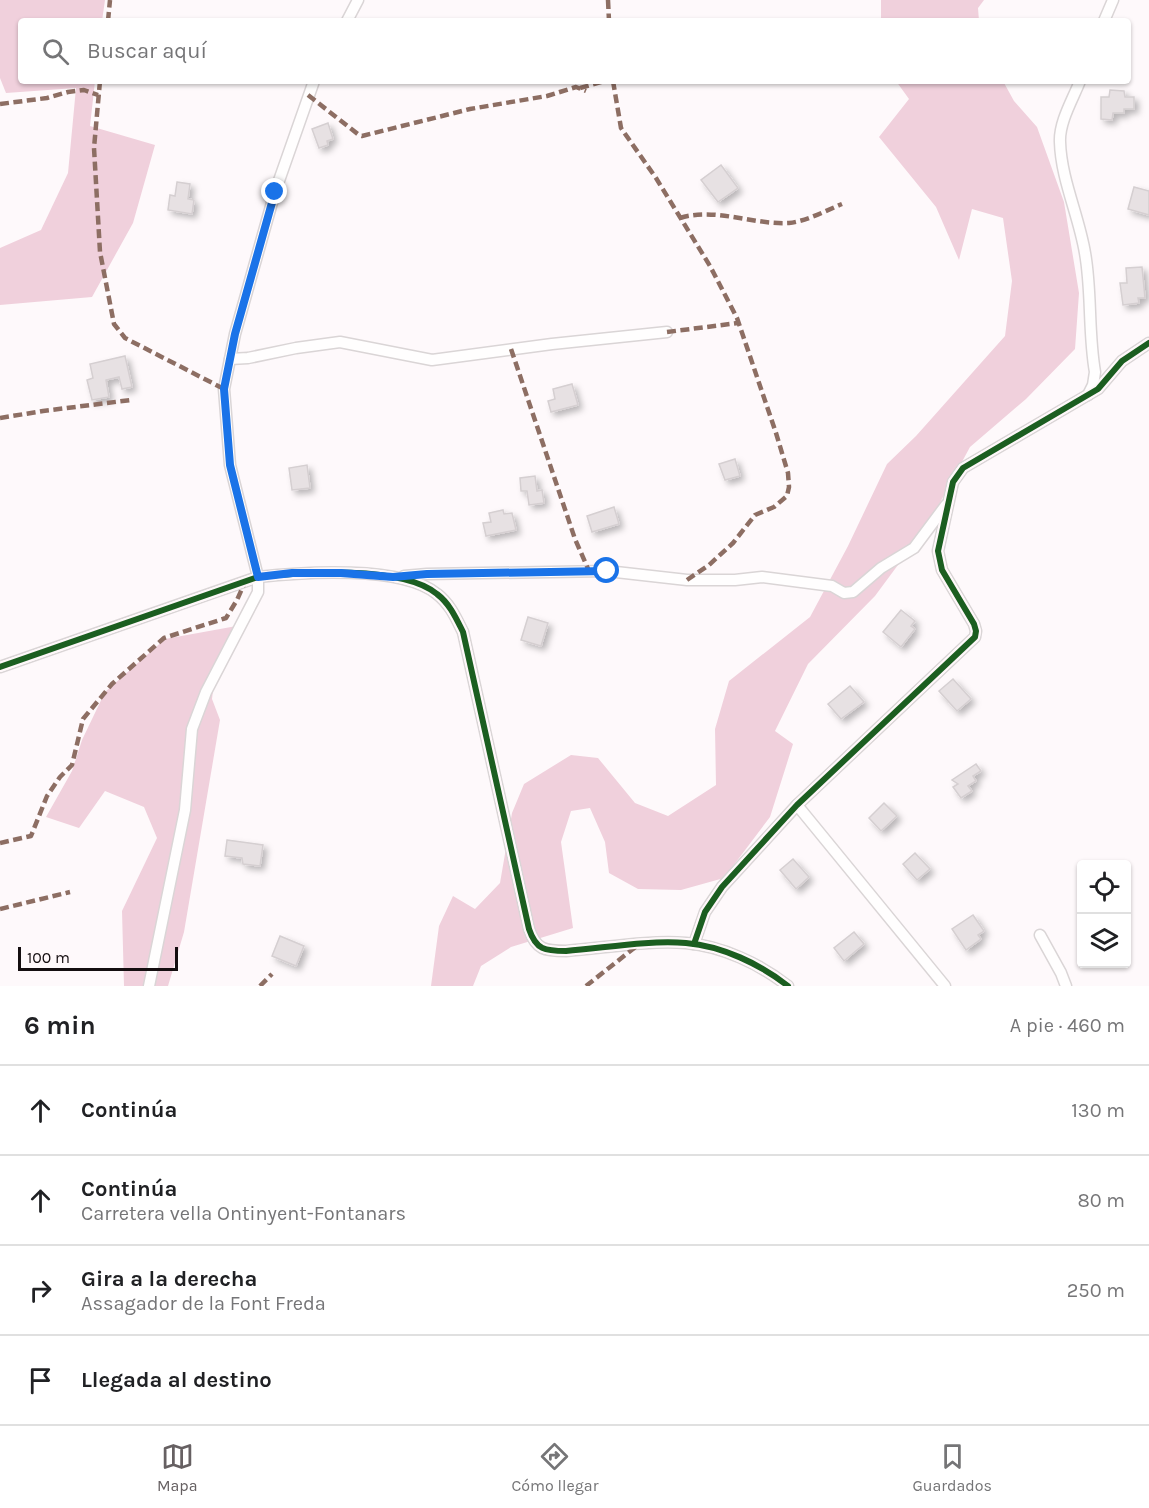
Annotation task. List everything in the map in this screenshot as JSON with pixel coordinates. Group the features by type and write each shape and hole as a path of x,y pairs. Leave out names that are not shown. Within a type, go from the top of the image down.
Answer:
{"street":[{"path":"349,18 358,0"},
{"path":"1105,18 1113,0"},
{"path":"149,986 185,810 192,729 206,692 258,592 258,577 230,465 224,389 235,334 275,192 313,84"},
{"path":"1079,84 1060,139 1065,172 1086,256 1095,372 1088,396"},
{"path":"230,359 340,342 432,360 667,332"},
{"path":"694,944 699,925 713,898 798,805 975,637 974,624 942,570 938,550 953,482 963,468 1088,396 1098,389 1122,361 1149,343"},
{"path":"0,667 258,577 292,573 393,577 427,574 607,571 630,572 678,580 735,580 762,577 832,586 844,593 853,592 881,568 914,548 949,500"},
{"path":"393,577 413,582 438,595 454,613 463,632 533,939 540,947 550,951 657,943 694,944 752,963 788,986"},
{"path":"798,805 945,986"},
{"path":"1040,934 1066,986"}],"shaded area":[{"path":"0,0 105,0 102,18 18,18 18,84 95,84 90,126 155,145 133,223 92,297 0,305 0,248 41,230 68,173 76,88 6,93 0,78"},
{"path":"881,0 984,0 978,8 979,18 881,18"},
{"path":"898,84 1005,84 1014,101 1037,127 1064,202 1079,293 1075,349 1026,399 970,447 929,523 875,596 808,664 775,731 793,744 770,817 724,878 681,890 638,889 609,873 605,842 590,808 571,811 561,842 573,928 511,947 481,966 473,986 431,986 439,926 453,896 475,909 500,883 512,813 524,784 571,755 598,758 635,803 668,816 716,785 715,729 729,681 810,617 848,546 887,464 916,436 1005,336 1012,281 1003,218 972,209 959,260 936,207 879,137 909,99"},
{"path":"242,625 216,665 212,699 220,720 184,932 168,986 124,986 122,911 157,838 144,807 105,791 79,828 46,817 72,771 82,740 105,692 165,639"}],"building":[{"path":"1110,90 1124,91 1125,97 1134,97 1134,109 1124,109 1124,113 1113,113 1112,120 1101,119 1101,97 1109,97"},
{"path":"328,123 333,139 327,141 328,145 319,148 312,129"},
{"path":"721,165 738,188 718,202 701,180"},
{"path":"177,182 190,184 188,199 194,200 192,214 168,210 170,195 175,196"},
{"path":"1134,187 1149,191 1149,215 1128,209"},
{"path":"1142,267 1145,298 1138,298 1139,303 1123,305 1120,283 1127,283 1126,268"},
{"path":"125,356 132,387 122,389 119,377 106,380 109,397 92,400 87,380 93,378 90,364"},
{"path":"572,384 578,405 551,412 548,401 555,399 553,389"},
{"path":"735,459 740,476 725,480 719,464"},
{"path":"307,465 310,488 292,490 289,468"},
{"path":"535,476 537,491 542,490 544,503 529,505 527,491 521,491 520,478"},
{"path":"614,507 619,524 592,532 587,516"},
{"path":"503,510 504,514 512,513 516,530 486,536 483,523 491,522 489,513"},
{"path":"901,610 915,621 911,626 915,629 901,647 883,632"},
{"path":"528,617 548,623 541,646 521,640"},
{"path":"953,679 971,699 957,711 939,691"},
{"path":"850,686 864,702 841,719 828,704"},
{"path":"976,764 981,771 973,776 976,781 968,786 972,791 961,798 953,787 958,784 952,780"},
{"path":"884,803 897,816 881,831 869,818"},
{"path":"227,840 263,845 260,866 243,864 242,858 225,856"},
{"path":"915,853 930,869 917,880 903,864"},
{"path":"793,859 809,877 796,889 780,870"},
{"path":"973,915 984,931 978,935 981,939 966,950 952,929"},
{"path":"854,932 864,944 844,961 834,948"},
{"path":"280,936 304,946 296,966 272,956"}],"marked path":[{"path":"108,18 110,0"},
{"path":"608,0 609,18"},
{"path":"100,84 94,148 100,252 114,324 125,338 224,389"},
{"path":"580,88 594,84"},
{"path":"614,84 621,128 656,178 710,266 737,318 788,473 787,496 774,507 755,515 733,543 709,565 687,580"},
{"path":"308,95 362,136 470,109 547,96 576,87 586,91"},
{"path":"0,104 47,98 84,90 98,95"},
{"path":"680,218 707,214 762,222 789,223 809,218 842,204"},
{"path":"667,332 738,323"},
{"path":"511,349 575,539 589,571"},
{"path":"0,418 131,400"},
{"path":"0,843 31,836 47,796 60,777 72,765 83,719 112,684 164,638 226,618 245,582"},
{"path":"0,909 70,892"},
{"path":"586,986 638,945"},
{"path":"260,986 272,974"}],"cycle path":[{"path":"694,944 705,912 722,887 797,805 975,637 974,624 942,570 938,551 953,482 963,468 1098,389 1122,361 1149,343"},
{"path":"0,667 258,577 300,573 351,573 400,578 421,585 446,602 463,632 529,929 538,945 552,951 656,943 700,945 740,957 765,970 788,986"}],"route":[{"path":"275,192 235,334 224,389 230,465 258,577 292,573 341,573 393,577 427,574 607,571"}]}
